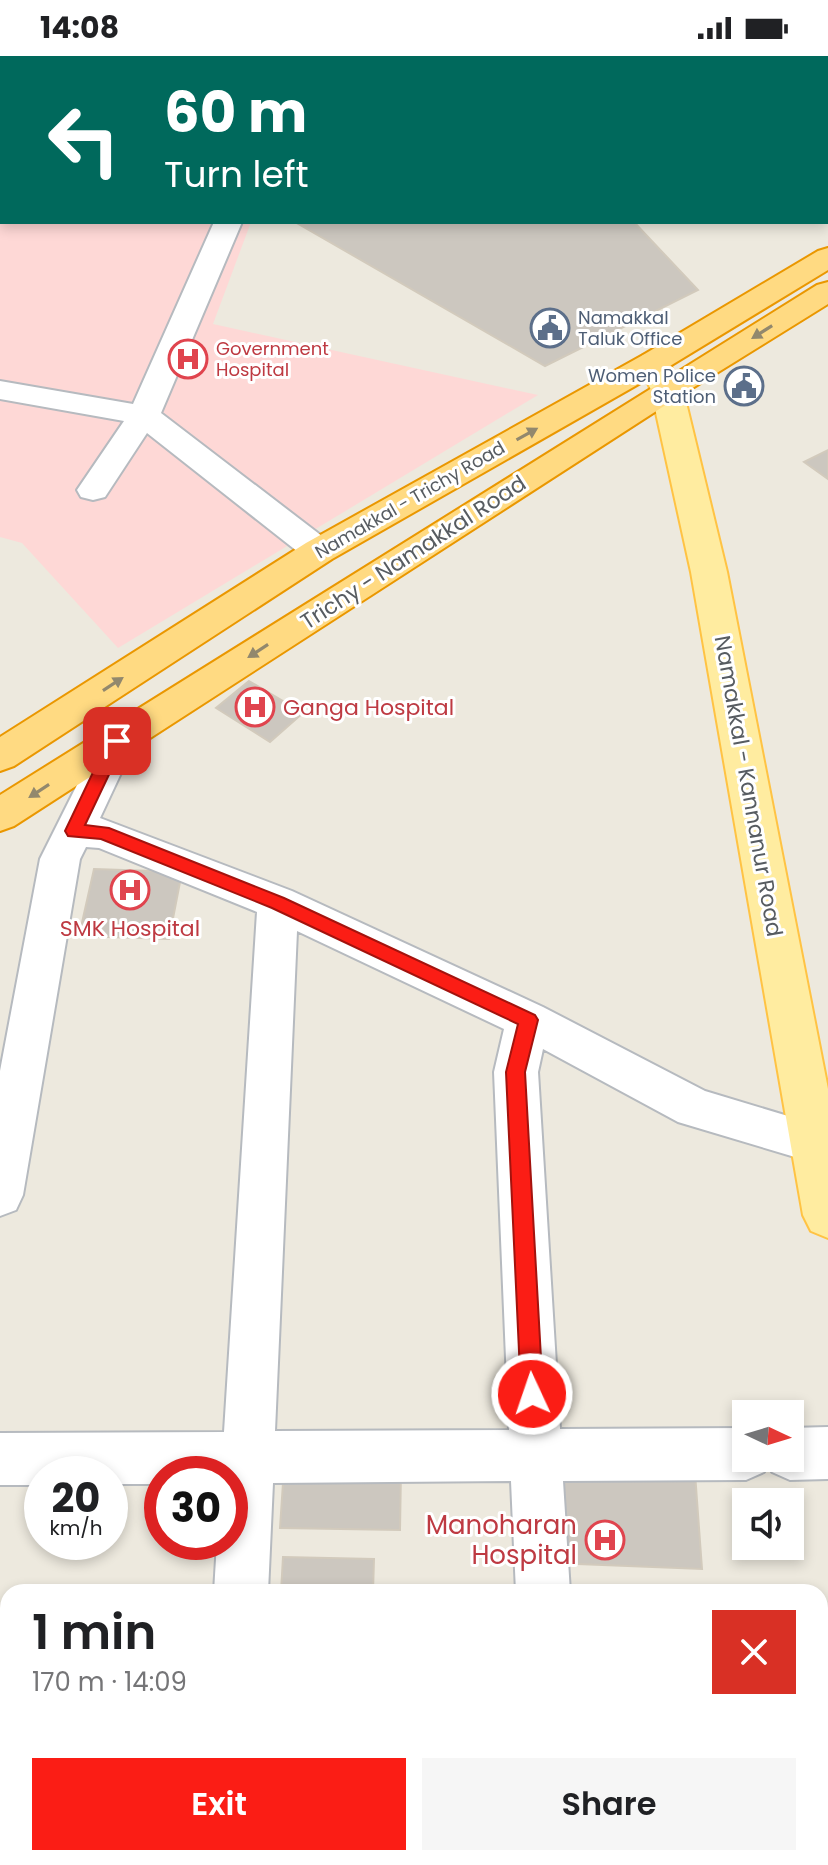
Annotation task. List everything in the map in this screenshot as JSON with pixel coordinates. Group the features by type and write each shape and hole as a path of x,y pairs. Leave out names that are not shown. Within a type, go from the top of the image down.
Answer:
{"highway":[{"name":"Namakkal - Trichy Road","path":"0,756 319,551 660,376 828,257"},
{"name":"Trichy - Namakkal Road","path":"0,815 117,741 660,376 828,291"}],"main road":[{"name":"Namakkal - Kannanur Road","path":"660,376 709,572 823,1180"}],"street":[{"path":"93,490 144,415 227,224"},
{"path":"0,390 144,415 319,551"},
{"path":"0,1195 60,859 117,741"},
{"path":"75,828 74,831 103,833 278,903 528,1020 823,1180"},
{"path":"241,1584 278,903"},
{"path":"528,1020 516,1072 543,1584"},
{"path":"804,1454 828,1453"},
{"path":"0,1459 732,1454"}],"shaded area":[{"name":"Government Hospital","path":"0,224 250,224 213,324 538,395 118,648 22,543 0,537"}],"building":[{"name":"Namakkal Taluk Office","path":"298,224 636,224 698,290 545,366"},
{"path":"828,450 828,479 804,462"},
{"path":"249,681 303,713 270,742 216,708"},
{"path":"94,869 182,872 169,939 79,936"},
{"path":"284,1468 401,1470 400,1530 280,1528"},
{"path":"552,1468 695,1473 702,1569 553,1563"},
{"path":"283,1557 374,1559 373,1584 281,1584"}],"place":[{"name":"Namakkal Taluk Office","path":"550,328"},
{"name":"Government Hospital","path":"188,359"},
{"name":"Women Police Station","path":"744,386"},
{"name":"Ganga Hospital","path":"255,707"},
{"name":"SMK Hospital","path":"130,890"},
{"name":"Manoharan Hospital","path":"605,1540"}],"route":[{"path":"117,741 74,831 103,833 278,903 528,1020 516,1072 532,1394"}]}
